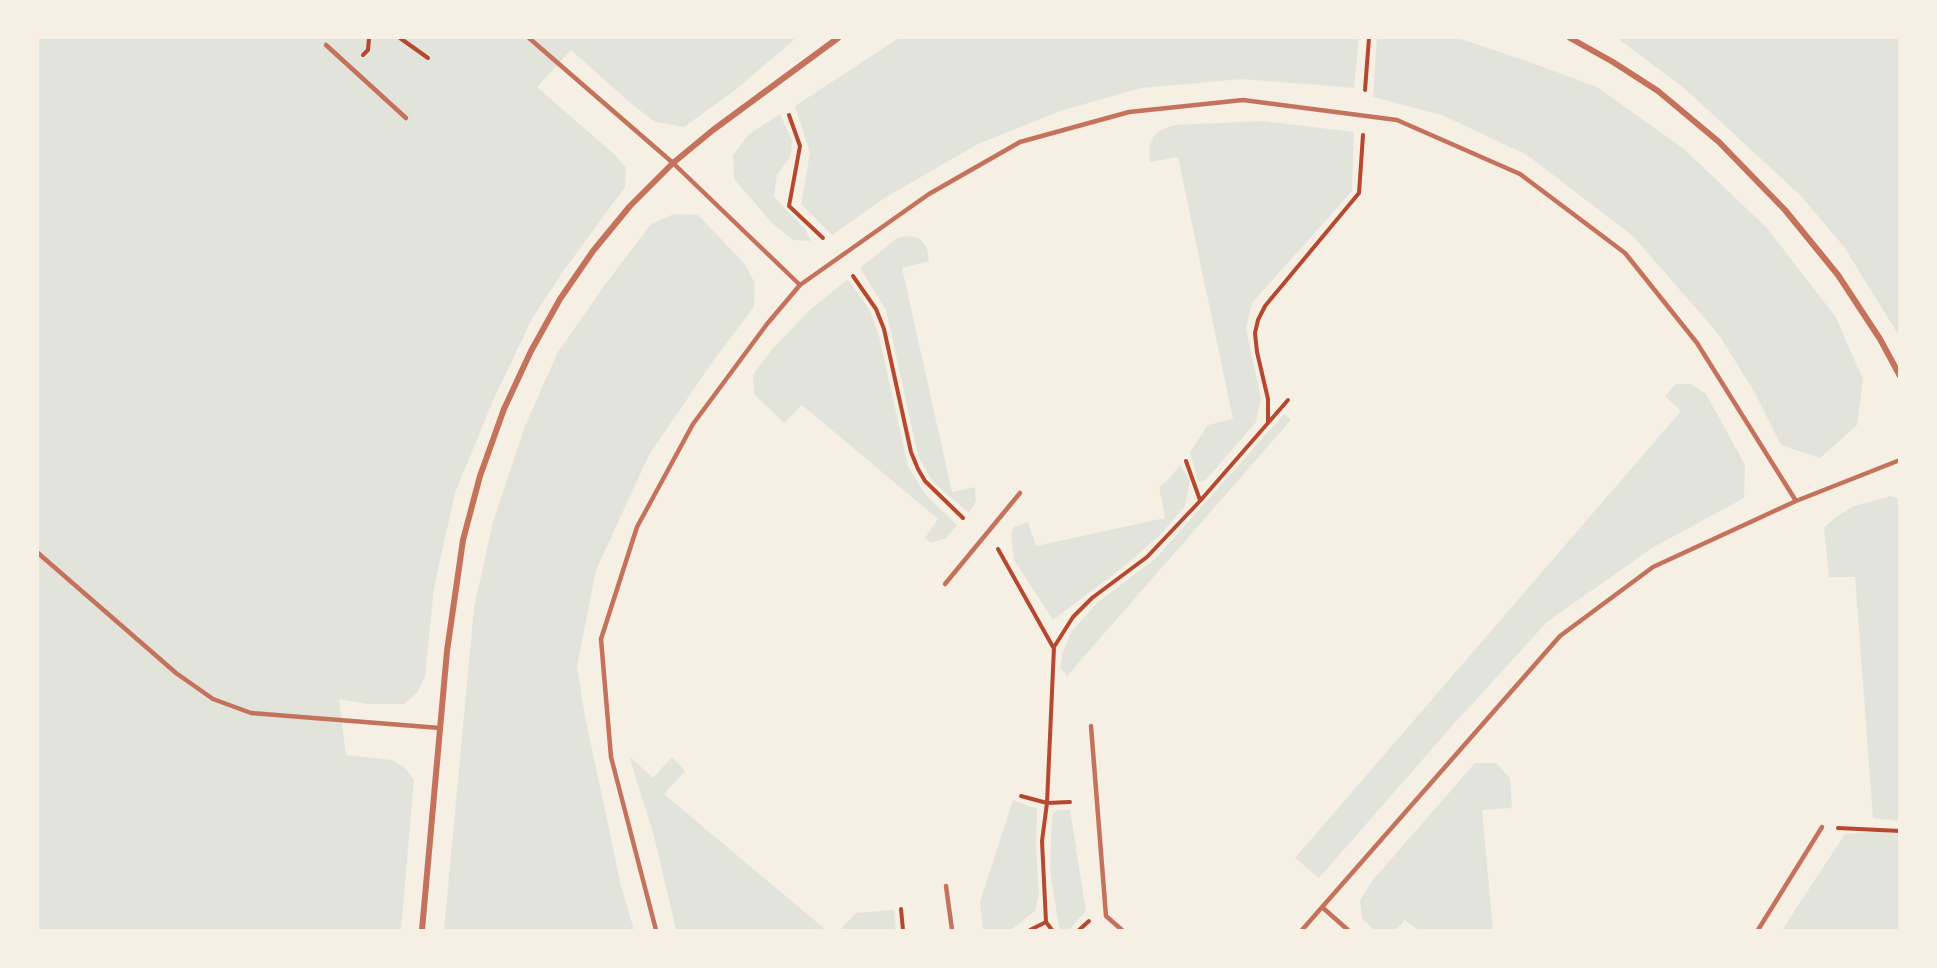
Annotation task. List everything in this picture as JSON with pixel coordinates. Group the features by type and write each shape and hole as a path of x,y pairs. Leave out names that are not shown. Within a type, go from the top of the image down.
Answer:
{"street":[{"path":"422,930 447,651 464,540 480,476 504,410 531,351 573,280 593,251 630,206 712,130 838,38"},
{"path":"1570,38 1658,91 1719,142 1785,210 1838,275 1880,339 1899,376"}],"lane":[{"path":"529,38 673,164 800,285"},
{"path":"326,45 406,118"},
{"path":"656,930 611,756 601,639 637,527 693,424 800,285 929,194 1020,142 1129,112 1243,100 1397,120 1520,174 1626,253 1697,343 1796,501"},
{"path":"1302,930 1560,636 1653,567 1796,501 1899,460"},
{"path":"945,584 1020,493"},
{"path":"38,554 176,673 213,699 251,713 440,728"},
{"path":"1091,726 1106,916 1122,930"},
{"path":"1758,930 1822,827"},
{"path":"946,886 952,930"},
{"path":"1322,907 1348,930"}],"path":[{"path":"364,54 368,50 370,38"},
{"path":"400,38 428,58"},
{"path":"1365,90 1369,38"},
{"path":"789,115 800,146 789,206 823,238"},
{"path":"1268,423 1268,399 1255,333 1258,320 1264,306 1359,193 1363,133"},
{"path":"853,276 876,309 884,328 911,452 918,469 925,481 963,518"},
{"path":"1052,930 1046,922 1042,841 1047,802 1054,647 1073,617 1092,598 1147,557 1200,501 1288,400"},
{"path":"1186,461 1200,501"},
{"path":"998,549 1054,647"},
{"path":"1022,796 1047,802 1070,802"},
{"path":"1822,827 1899,831"},
{"path":"901,909 903,930"},
{"path":"1079,930 1089,920"},
{"path":"1030,930 1046,922"}],"shaded area":[{"path":"38,38 796,38 734,91 684,127 655,122 571,50 537,87 615,155 626,168 625,187 562,273 532,319 494,398 455,493 434,588 425,676 418,692 404,704 367,704 339,699 346,755 392,760 405,768 414,780 401,930 38,930"},
{"path":"899,38 1359,38 1354,88 1242,79 1141,88 1060,111 978,144 886,197 832,235 801,204 810,153 795,106"},
{"path":"1377,38 1458,38 1535,64 1597,87 1684,149 1767,228 1835,316 1863,379 1857,425 1820,458 1781,445 1755,393 1719,335 1633,236 1527,155 1442,115 1373,97"},
{"path":"1617,38 1899,38 1899,336 1845,248 1800,195 1684,88"},
{"path":"780,114 792,140 791,156 777,175 774,197 805,229 811,241 793,240 772,223 734,179 733,155 748,135"},
{"path":"1263,121 1354,132 1352,191 1252,303 1246,329 1261,398 1256,422 1206,480 1198,482 1190,452 1208,425 1233,419 1178,157 1150,162 1149,147 1159,131 1175,125"},
{"path":"674,214 698,215 744,263 755,283 754,307 713,361 649,455 596,570 577,666 585,716 621,886 634,930 444,930 474,608 493,522 525,426 558,352 651,224"},
{"path":"907,236 919,238 927,248 929,261 902,268 952,492 975,487 976,501 969,513 933,482 918,456 886,310 860,268 897,238"},
{"path":"848,279 870,311 879,336 908,466 925,494 957,525 946,538 931,543 925,538 938,519 802,405 784,423 754,394 753,375 773,348 810,310"},
{"path":"1676,384 1691,384 1706,394 1745,465 1744,498 1652,548 1547,622 1319,878 1295,858 1681,411 1665,396"},
{"path":"1284,414 1291,420 1067,676 1060,668 1063,651 1072,631 1097,603 1156,558"},
{"path":"1180,465 1190,480 1185,506 1161,534 1123,567 1053,620 1014,560 1011,534 1014,527 1028,522 1036,546 1165,518 1159,487"},
{"path":"1891,496 1900,499 1899,821 1873,818 1855,577 1829,577 1824,528 1854,506"},
{"path":"629,756 653,778 672,757 685,771 664,794 826,930 676,930 654,836"},
{"path":"1475,763 1496,763 1510,778 1512,808 1482,810 1493,930 1418,930 1405,920 1396,930 1374,930 1362,919 1360,901 1372,881"},
{"path":"1013,800 1037,809 1036,849 1039,894 1035,911 1011,930 983,930 980,902"},
{"path":"1058,810 1070,810 1086,911 1069,930 1059,927 1050,870 1052,815"},
{"path":"1874,831 1899,834 1899,930 1782,930 1845,834"},
{"path":"894,910 896,930 840,930 856,913"}]}
